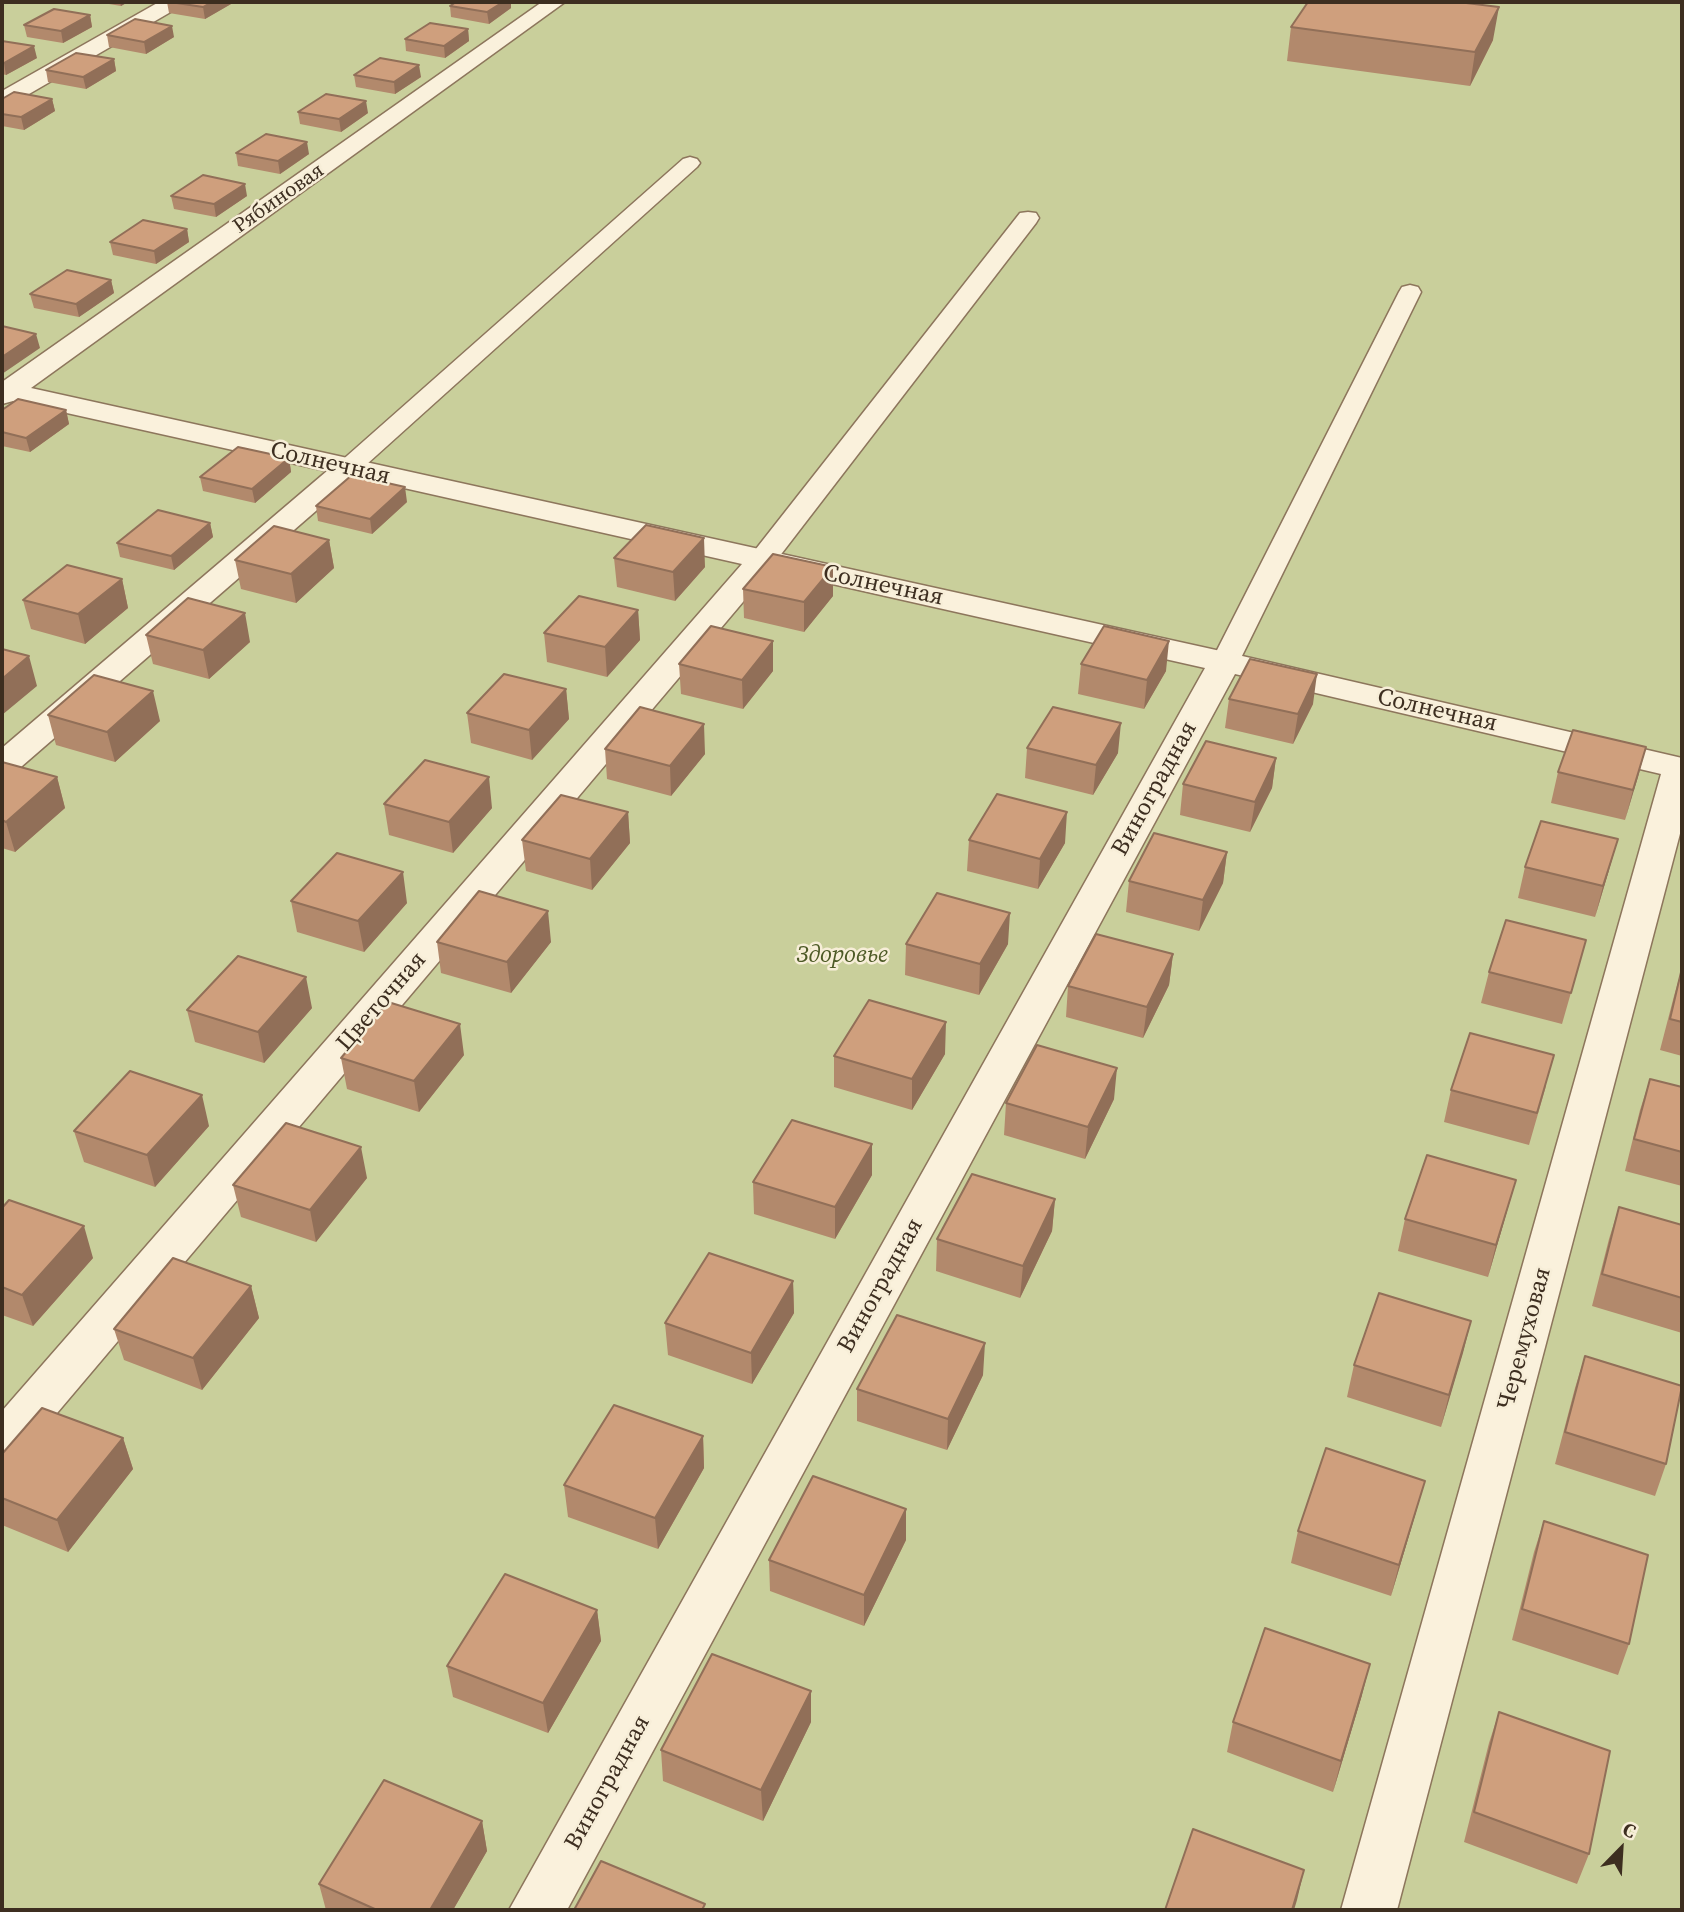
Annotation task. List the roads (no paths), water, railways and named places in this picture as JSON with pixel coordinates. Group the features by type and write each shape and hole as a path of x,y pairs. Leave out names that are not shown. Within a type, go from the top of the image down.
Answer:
{"street":[{"path":"2,100 174,2"},
{"name":"Рябиновая","path":"4,392 555,2"},
{"name":"Солнечная","path":"4,392 1682,766"},
{"path":"2,766 348,468"},
{"name":"Цветочная","path":"2,1444 762,560"},
{"name":"Виноградная","path":"537,1910 1225,662"},
{"name":"Черемуховая","path":"1369,1910 1682,766"}],"lane":[{"path":"348,468 690,163"},
{"path":"762,560 1028,218"},
{"path":"1225,662 1410,292"}],"park label":[{"name":"Здоровье","path":"842,956"}]}
